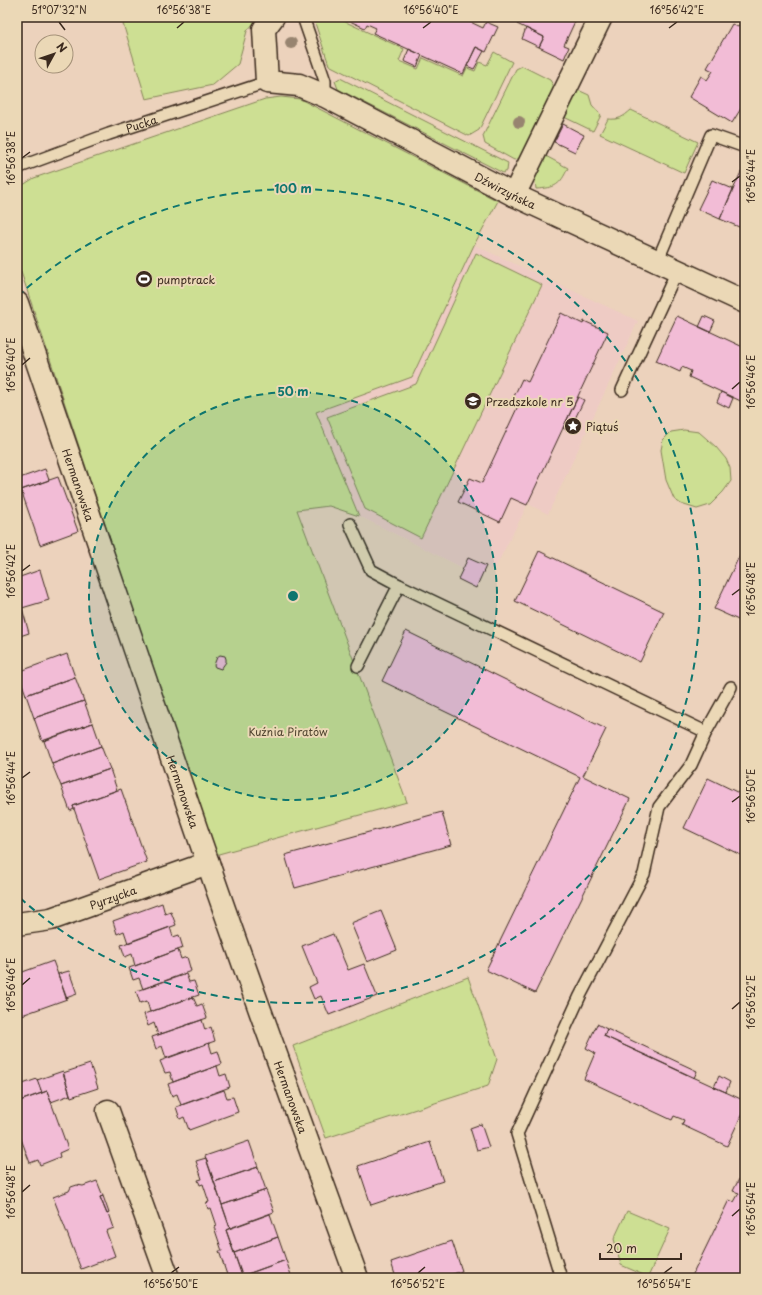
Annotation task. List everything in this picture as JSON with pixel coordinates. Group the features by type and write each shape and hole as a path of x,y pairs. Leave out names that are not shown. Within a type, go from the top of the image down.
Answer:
{"street":[{"path":"267,82 264,29 273,17"},
{"path":"514,195 601,17"},
{"name":"Dźwirzyńska","path":"267,82 299,85 325,96 514,195 745,302"},
{"name":"Hermanowska","path":"17,303 208,864 275,1055 302,1124 357,1278"},
{"name":"Pyrzycka","path":"17,924 52,919 208,864"},
{"path":"108,1111 168,1278"}],"lane":[{"path":"303,17 325,81 325,96"},
{"name":"Pucka","path":"17,168 95,139 267,82"},
{"path":"657,262 711,135 745,148"},
{"path":"622,390 677,271"},
{"path":"350,524 371,570 399,585 706,732"},
{"path":"358,666 399,585"},
{"path":"561,1278 517,1134 580,996 644,874 659,807 691,764 706,732 732,687"}],"shaded area":[{"name":"Przedszkole nr 5","path":"474,245 638,321 548,514 528,504 494,570 468,558 463,568 359,516 316,412 412,377"}],"green space":[{"path":"121,17 259,17 247,31 238,64 213,85 146,99"},
{"path":"313,17 335,17 404,49 399,61 418,69 423,58 463,76 467,68 475,71 479,62 487,65 494,52 512,62 479,130 469,136 329,65"},
{"path":"522,66 550,80 556,90 524,157 514,160 485,144 483,136 516,69"},
{"path":"340,78 508,163 507,171 503,173 338,89 335,81"},
{"path":"578,90 589,95 592,105 601,115 593,131 564,117"},
{"name":"Kuźnia Piratów","path":"281,97 300,99 498,201 474,245 412,377 316,412 359,516 329,506 297,510 407,802 215,855 17,260 17,191 34,178 265,99"},
{"path":"631,110 698,142 684,173 600,134 608,119 621,118"},
{"path":"542,154 568,168 560,182 548,188 536,189 534,171"},
{"path":"476,253 542,285 421,538 365,509 327,417 416,384"},
{"path":"684,430 699,432 716,447 726,459 730,468 731,481 723,492 710,505 697,509 681,504 674,499 666,480 661,450 663,440 671,432"},
{"path":"468,977 497,1059 488,1086 326,1138 293,1046"},
{"path":"627,1211 670,1229 648,1277 621,1265 614,1239"}],"building":[{"path":"341,17 460,17 483,28 486,22 498,27 486,52 476,47 463,74 373,33 376,28 367,24 365,28"},
{"path":"520,17 577,17 564,45 569,47 564,59 539,47 544,37 517,24"},
{"path":"738,17 745,17 745,102 732,123 689,97 701,76 707,80 713,71 707,68 732,24 738,27 743,20"},
{"path":"526,28 544,37 539,47 522,39"},
{"path":"476,47 484,51 474,69 467,66"},
{"path":"409,49 422,55 417,67 404,61"},
{"path":"563,124 584,135 575,152 554,142"},
{"path":"741,172 745,173 744,229 720,219"},
{"path":"712,180 733,189 720,219 698,209"},
{"path":"561,313 583,324 584,321 608,332 527,505 511,498 500,522 458,502 470,478 482,483 518,406 511,403 522,379 528,382"},
{"path":"677,316 745,348 745,403 689,377 691,371 682,367 680,372 656,361"},
{"path":"704,316 715,321 710,332 699,327"},
{"path":"721,392 733,398 729,408 717,402"},
{"path":"578,397 584,400 569,431 563,428"},
{"path":"45,469 49,480 21,490 21,492 17,493 17,479"},
{"path":"58,477 78,531 40,545 21,490"},
{"path":"745,544 745,623 714,609"},
{"path":"539,551 664,612 640,662 515,601"},
{"path":"468,558 486,566 476,588 458,579"},
{"path":"40,570 49,600 22,608 29,633 17,637 17,578"},
{"path":"406,631 606,729 583,776 630,799 535,993 486,970 580,777 382,681"},
{"path":"67,654 75,677 26,695 18,672"},
{"path":"220,655 225,656 226,659 226,662 221,669 215,667 214,665 217,657"},
{"path":"75,677 84,701 34,718 26,695"},
{"path":"84,701 92,723 42,741 34,718"},
{"path":"93,723 101,746 52,764 44,741"},
{"path":"101,746 110,769 61,786 52,764"},
{"path":"110,769 117,790 73,806 74,809 70,811 61,786"},
{"path":"708,778 745,796 745,857 684,828"},
{"path":"121,789 147,862 99,879 73,806"},
{"path":"442,812 451,845 295,888 285,855"},
{"path":"162,903 165,914 171,912 176,925 128,943 124,931 117,934 113,921"},
{"path":"381,911 397,950 367,962 351,923"},
{"path":"170,927 173,937 179,935 183,948 135,966 132,954 125,957 121,945"},
{"path":"333,934 348,970 364,964 377,996 329,1015 321,996 314,999 309,987 317,983 302,946"},
{"path":"178,950 181,959 187,957 191,971 143,989 139,978 133,980 129,968"},
{"path":"53,961 67,999 22,1015 17,1001 17,974"},
{"path":"69,971 77,994 66,998 58,974"},
{"path":"186,974 189,982 194,981 199,995 150,1012 147,1001 140,1003 136,991"},
{"path":"193,997 197,1006 202,1004 207,1018 158,1035 154,1023 148,1026 144,1014"},
{"path":"202,1020 205,1030 211,1027 215,1041 166,1058 162,1046 156,1049 152,1037"},
{"path":"597,1024 607,1029 604,1036 745,1101 745,1107 727,1146 682,1125 684,1120 674,1116 672,1120 584,1079 595,1053 586,1048"},
{"path":"607,1029 697,1071 694,1078 604,1036"},
{"path":"209,1043 212,1053 218,1051 222,1064 173,1082 170,1072 165,1073 160,1061"},
{"path":"90,1064 98,1088 71,1097 63,1073"},
{"path":"217,1066 220,1076 226,1074 230,1087 181,1105 177,1094 172,1096 168,1084"},
{"path":"63,1071 70,1095 51,1102 47,1091 42,1093 37,1080"},
{"path":"719,1076 730,1082 726,1092 714,1087"},
{"path":"37,1079 42,1093 17,1102 17,1086"},
{"path":"224,1090 227,1098 233,1097 238,1112 189,1130 184,1117 180,1119 176,1107"},
{"path":"47,1091 68,1149 59,1153 60,1157 40,1165 38,1160 30,1163 17,1128 17,1102"},
{"path":"481,1124 489,1147 477,1150 470,1128"},
{"path":"249,1141 258,1167 214,1182 205,1156"},
{"path":"430,1142 443,1181 371,1205 358,1166"},
{"path":"206,1158 230,1228 226,1230 243,1278 228,1278 219,1251 222,1251 214,1227 217,1226 211,1208 208,1209 206,1203 209,1202 203,1184 200,1185 198,1180 202,1179 196,1161"},
{"path":"258,1167 266,1190 222,1205 214,1182"},
{"path":"744,1169 745,1278 691,1278 729,1200 734,1202 739,1193 733,1191"},
{"path":"97,1181 103,1196 100,1197 107,1214 109,1213 114,1228 106,1231 115,1256 81,1269 53,1197 69,1191 71,1187 77,1185 83,1186"},
{"path":"266,1190 274,1212 230,1228 222,1205"},
{"path":"103,1196 109,1213 107,1214 100,1197"},
{"path":"270,1214 278,1237 234,1253 226,1230"},
{"path":"278,1237 286,1260 242,1276 234,1253"},
{"path":"452,1241 462,1271 441,1278 396,1278 391,1262"},
{"path":"286,1260 292,1278 243,1278 242,1276"}],"place":[{"name":"pumptrack","path":"144,279"},
{"name":"Przedszkole nr 5","path":"473,401"},
{"name":"Piątuś","path":"573,426"}]}
